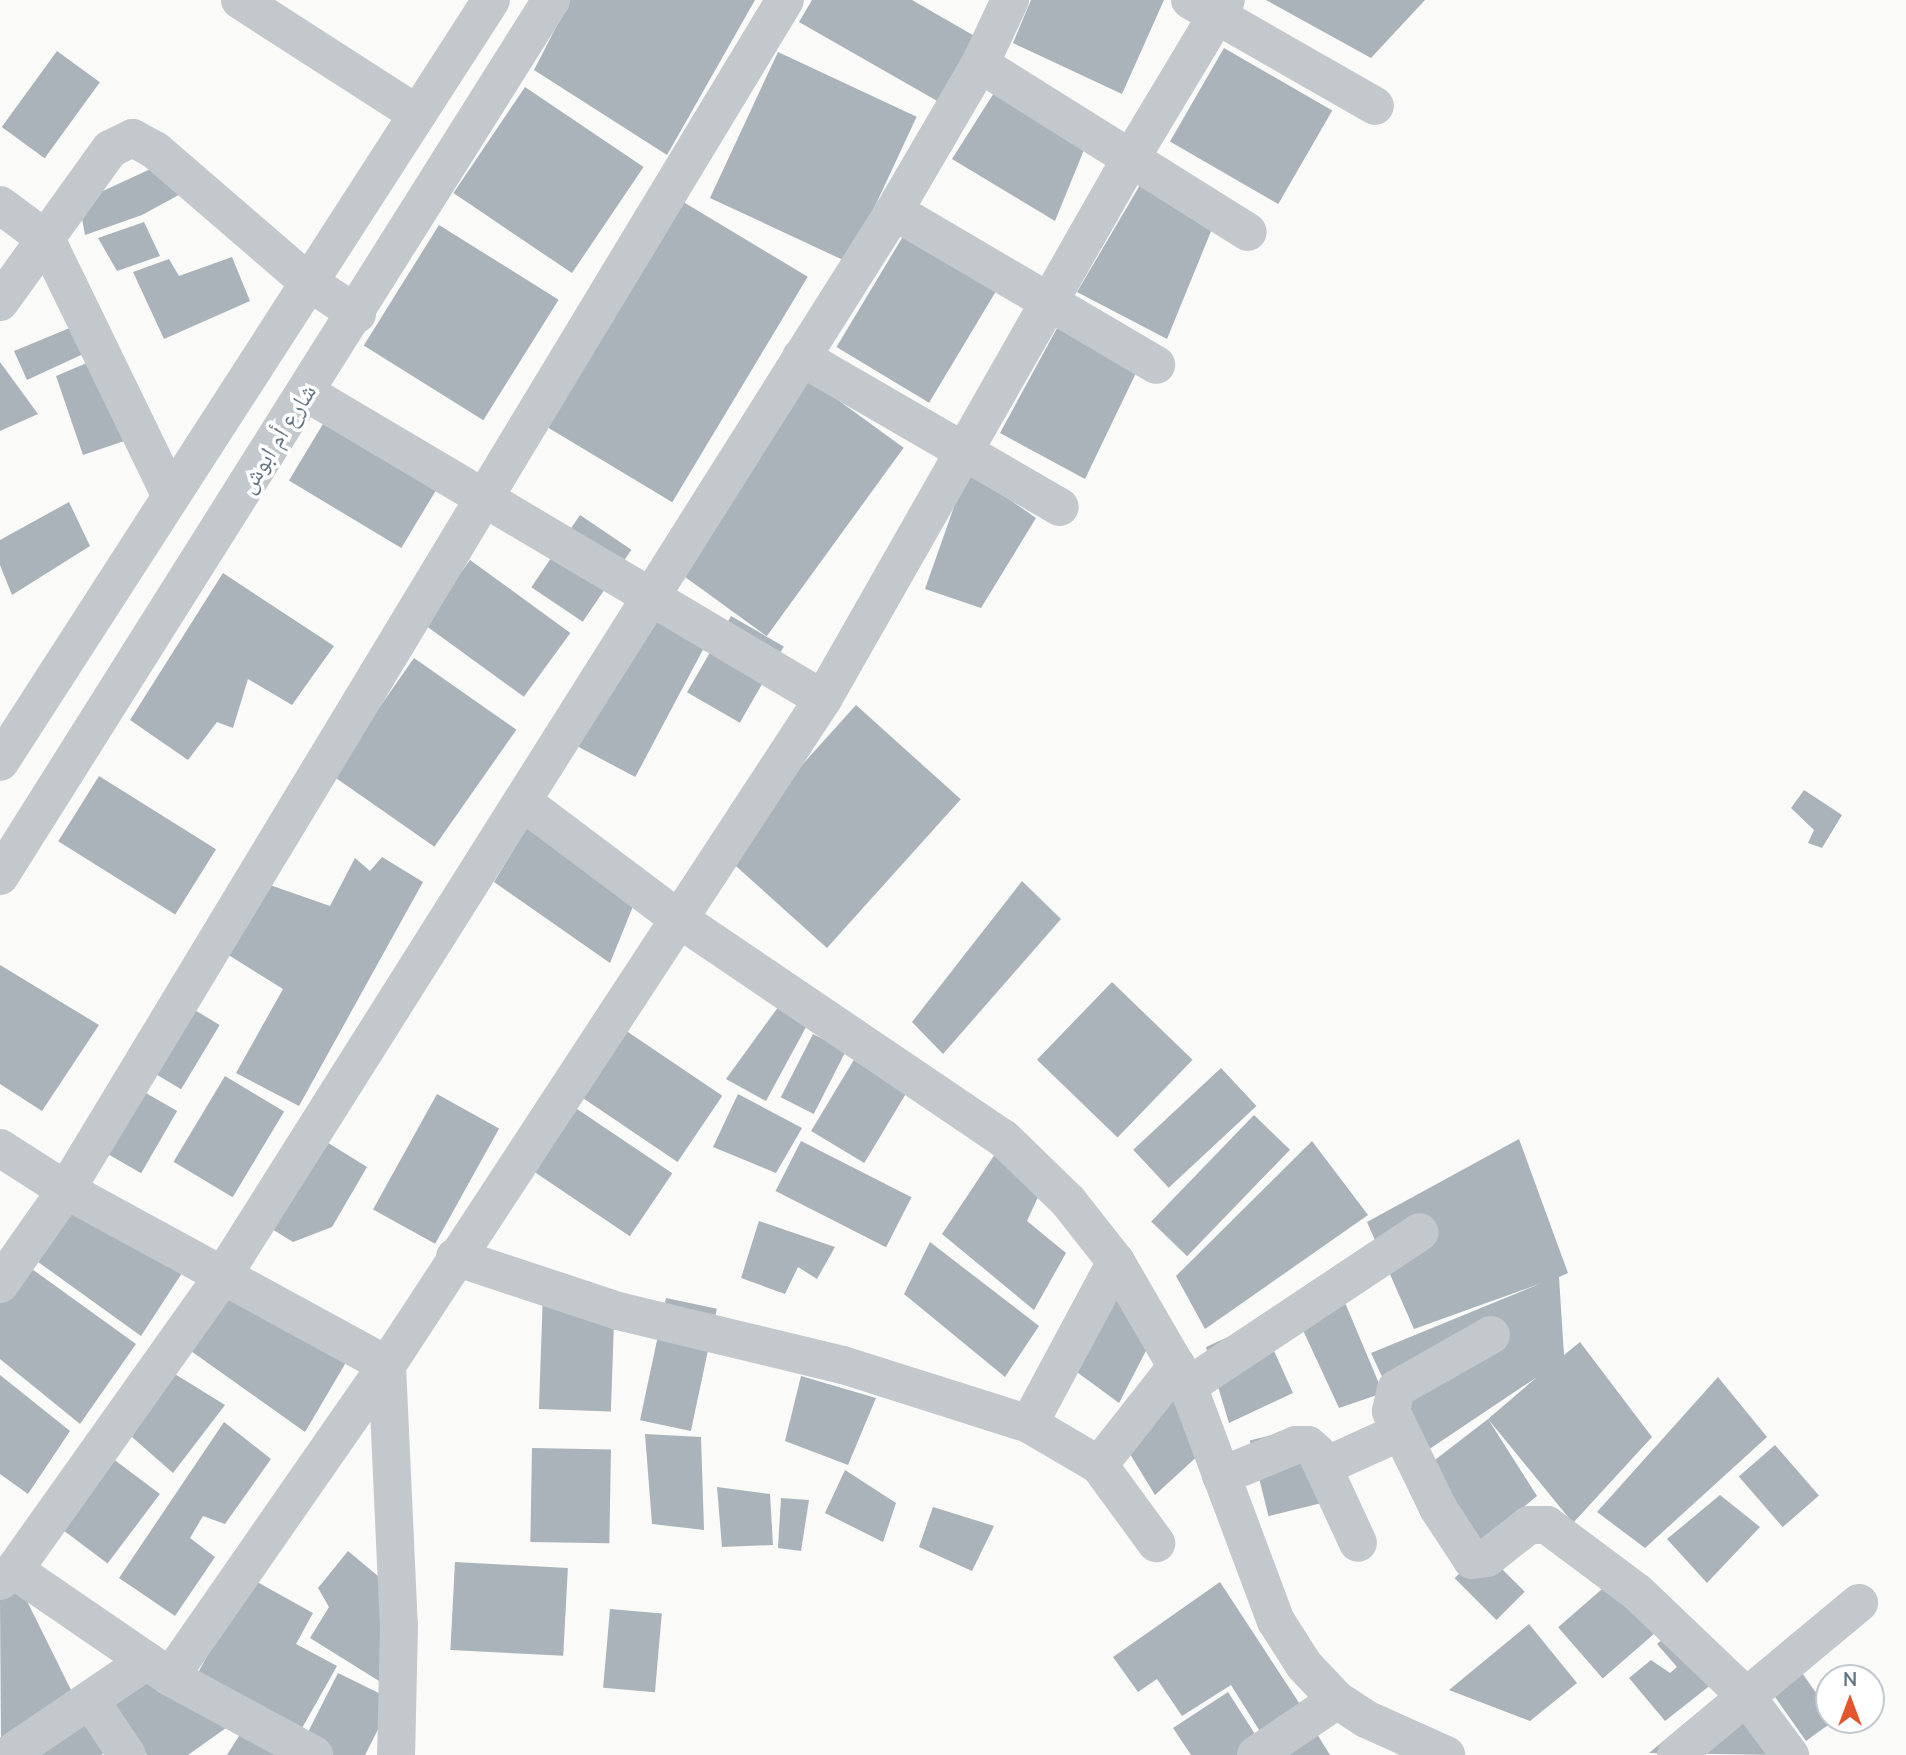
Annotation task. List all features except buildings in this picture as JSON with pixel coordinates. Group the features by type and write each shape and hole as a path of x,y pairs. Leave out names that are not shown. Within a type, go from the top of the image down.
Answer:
{"street":[{"path":"240,0 416,114"},
{"path":"2,749 491,0"},
{"name":"شارع أم ابوش","path":"0,876 357,314 551,0"},
{"path":"0,1284 66,1190 785,0"},
{"path":"314,1755 159,1669 7,1576 222,1277 894,211 980,64 1010,0"},
{"path":"8,1755 90,1700 159,1669 387,1366 455,1257 823,699 1131,158 1211,6 1375,106"},
{"path":"980,64 1248,232"},
{"path":"0,302 110,149 133,138 155,150 307,281 357,314"},
{"path":"0,205 46,239 170,494"},
{"path":"894,211 1156,365"},
{"path":"801,357 1060,507"},
{"path":"307,393 823,699"},
{"path":"523,802 678,919 1003,1138 1068,1202 1116,1262 1182,1376 1276,1621 1304,1665 1338,1700 1366,1719 1446,1755"},
{"path":"0,1148 66,1190 387,1366"},
{"path":"1099,1465 1182,1376 1420,1232"},
{"path":"455,1257 618,1311 834,1363 1029,1424 1099,1465 1156,1543"},
{"path":"1029,1424 1116,1262"},
{"path":"1491,1335 1396,1389 1391,1410 1438,1508 1472,1560 1487,1558 1529,1525 1547,1525 1637,1592 1746,1696 1790,1755"},
{"path":"387,1366 399,1626 396,1755"},
{"path":"1323,1467 1400,1432"},
{"path":"1222,1476 1296,1445 1308,1446 1323,1467 1358,1543"},
{"path":"1676,1755 1859,1603"},
{"path":"90,1700 127,1755"},
{"path":"1256,1755 1338,1700"}]}
